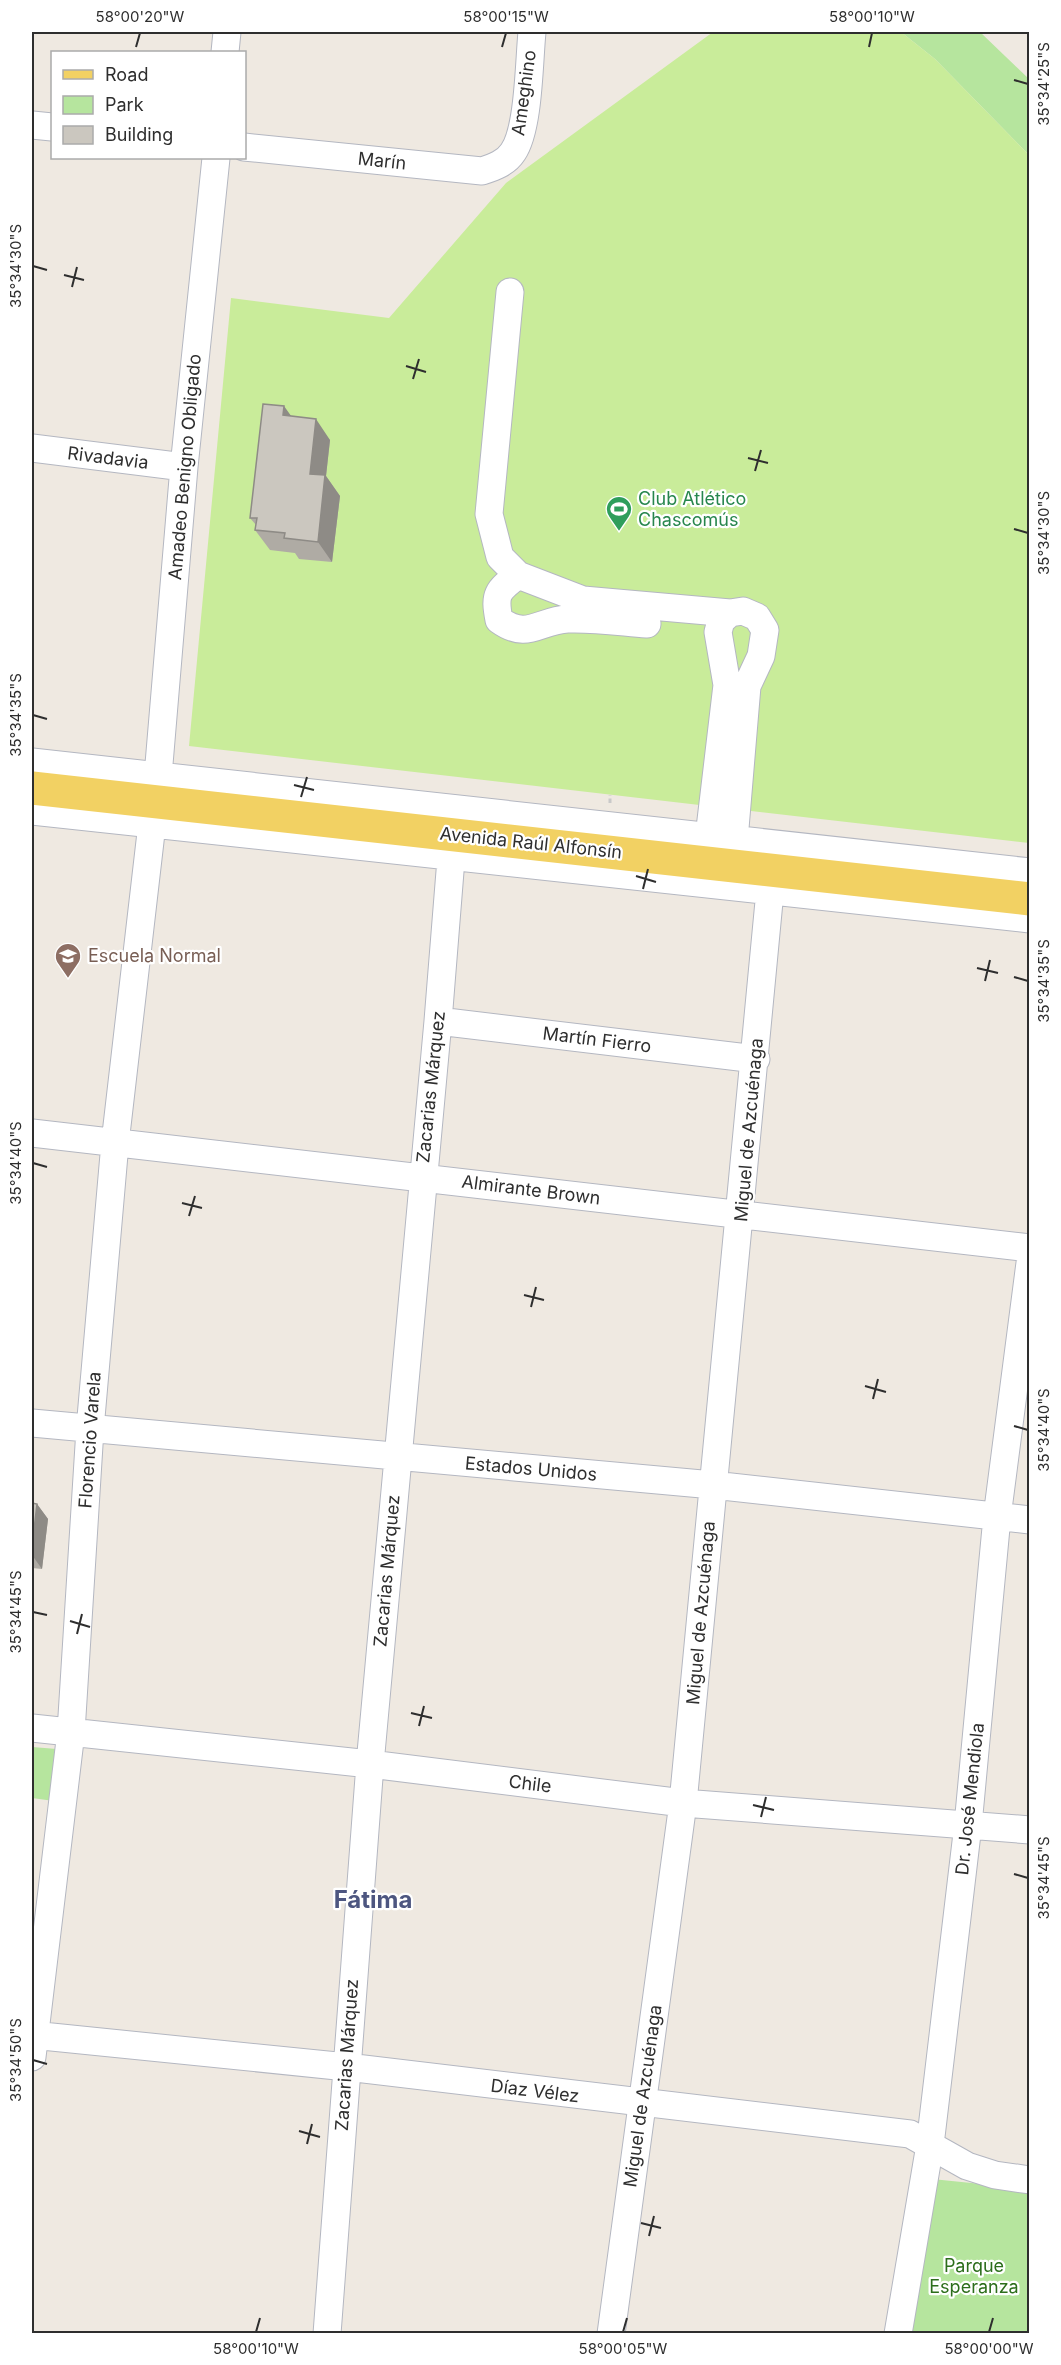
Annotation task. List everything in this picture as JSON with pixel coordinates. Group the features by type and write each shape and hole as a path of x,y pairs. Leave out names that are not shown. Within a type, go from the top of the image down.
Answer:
{"main road":[{"name":"Avenida Raúl Alfonsín","path":"32,788 453,833 1029,899"}],"street":[{"path":"225,51 227,32"},
{"name":"Ameghino","path":"513,153 523,125 532,32"},
{"path":"32,125 51,128"},
{"name":"Marín","path":"246,147 482,171 500,165 513,153"},
{"name":"Amadeo Benigno Obligado","path":"158,776 184,467 216,159"},
{"path":"510,292 489,514 500,557 518,575 583,600 724,622"},
{"name":"Rivadavia","path":"32,448 184,467"},
{"path":"518,575 500,589 495,602 499,620 511,629 530,630 567,618 693,627 724,622 743,611 757,617 765,630 761,656 747,686 722,838"},
{"path":"722,838 728,685 724,622"},
{"name":"Avenida Raúl Alfonsín","path":"32,762 158,776 771,891 1029,919"},
{"name":"Avenida Raúl Alfonsín","path":"32,811 152,824 722,838 1029,872"},
{"name":"Florencio Varela","path":"32,2043 71,1732 90,1429 115,1143 152,824"},
{"name":"Zacarias Márquez","path":"327,2334 370,1764 453,833"},
{"name":"Miguel de Azcuénaga","path":"610,2334 683,1803 771,891"},
{"name":"Martín Fierro","path":"438,1021 756,1059"},
{"name":"Almirante Brown","path":"32,1133 422,1176 741,1216 1029,1248"},
{"name":"Dr. José Mendiola","path":"898,2334 930,2145 968,1825 998,1516 1029,1263"},
{"name":"Estados Unidos","path":"32,1423 713,1485 1029,1520"},
{"name":"Chile","path":"32,1728 370,1764 683,1803 1029,1830"},
{"name":"Díaz Vélez","path":"32,2043 346,2067 641,2104 910,2134 967,2166 995,2175 1029,2180"}],"green space":[{"name":"Club Atlético Chascomús","path":"713,32 901,32 935,59 1029,155 1029,843 189,746 231,298 389,318 506,183"},
{"path":"901,32 980,32 1029,79 1029,155 935,59"},
{"path":"32,1747 57,1749 61,1802 32,1798"},
{"name":"Parque Esperanza","path":"932,2179 1029,2189 1029,2333 911,2334"}],"building":[{"path":"263,404 284,406 283,415 316,419 310,474 325,475 318,542 284,538 285,533 255,530 257,518 250,518"},
{"path":"32,1503 37,1504 32,1547"}],"place":[{"name":"Club Atlético Chascomús","path":"619,532"},
{"name":"Escuela Normal","path":"68,979"}],"district":[{"name":"Fátima","path":"373,1900"}]}
